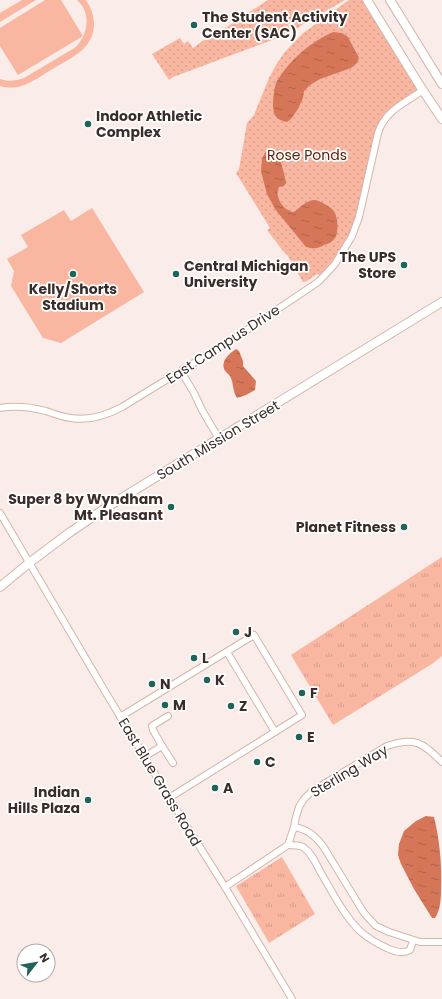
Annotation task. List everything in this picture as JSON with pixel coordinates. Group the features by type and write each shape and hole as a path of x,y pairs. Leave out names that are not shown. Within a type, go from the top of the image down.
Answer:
{"main road":[{"path":"367,0 442,119"},
{"path":"390,0 442,83"},
{"name":"South Mission Street","path":"0,587 69,533 107,507 442,302"}],"street":[{"name":"East Campus Drive","path":"0,408 14,406 27,407 71,418 85,418 104,415 117,410 244,333 314,284 331,268 352,236 359,217 378,132 381,126 387,117 396,109 423,90"},
{"path":"181,371 219,439"},
{"name":"East Blue Grass Road","path":"0,513 144,757 292,999"},
{"path":"120,717 254,635 302,715 169,798"},
{"path":"227,652 275,732"},
{"path":"168,716 152,726 173,763"},
{"name":"Sterling Way","path":"288,845 299,807 312,791 387,746 396,743 414,742 423,745 442,762"},
{"path":"144,757 162,746"},
{"path":"294,827 301,828 308,832 323,846 364,913 376,926 413,941 442,942"},
{"path":"224,886 288,845 298,845 311,855 340,905 361,932 392,951 402,953 410,950 413,941"}],"green space":[{"path":"22,0 36,0 0,22 0,13"},
{"path":"45,0 61,0 83,36 18,75 0,46 0,28"},
{"path":"77,0 86,0 93,14 93,34 86,46 73,57 27,84 14,87 0,86 0,79 12,81 24,78 76,47 86,30 87,24 85,11"},
{"path":"268,0 345,0 291,33 173,77 169,80 152,54 180,38 184,44 188,41 193,48"},
{"name":"Rose Ponds","path":"349,0 367,0 423,90 384,120 355,228 323,277 317,274 303,282 288,256 267,230 270,228 236,173 239,169 247,123 254,115 276,65 284,53 302,34"},
{"name":"Kelly/Shorts Stadium","path":"92,208 144,292 61,343 43,338 11,286 14,271 7,259 28,247 21,235 64,210 71,221"},
{"path":"442,557 442,656 432,664 333,725 291,655"},
{"path":"282,857 315,914 269,943 236,886"}],"water":[{"path":"333,32 342,33 348,37 359,58 357,63 351,68 320,79 310,85 304,91 303,98 298,109 291,119 287,122 278,119 274,112 274,93 277,81 282,73 295,58 309,46"},
{"path":"270,150 278,156 285,176 286,183 284,186 279,187 278,191 280,202 286,209 294,212 312,200 325,204 334,211 337,221 337,233 333,241 318,248 306,247 275,209 267,194 261,171 262,159 266,151"},
{"path":"236,349 239,351 243,361 243,366 256,381 255,390 237,398 231,379 223,366 227,357"},
{"path":"426,816 434,817 440,854 441,898 439,909 435,918 432,918 414,889 398,855 399,844 404,831 416,821"}],"place":[{"name":"The Student Activity Center (SAC)","path":"194,25"},
{"name":"Indoor Athletic Complex","path":"88,124"},
{"name":"The UPS Store","path":"404,265"},
{"name":"Kelly/Shorts Stadium","path":"73,274"},
{"name":"Central Michigan University","path":"176,274"},
{"name":"Super 8 by Wyndham Mt. Pleasant","path":"171,507"},
{"name":"Planet Fitness","path":"404,527"},
{"name":"J","path":"236,632"},
{"name":"L","path":"194,658"},
{"name":"K","path":"207,680"},
{"name":"N","path":"152,684"},
{"name":"F","path":"302,693"},
{"name":"M","path":"165,705"},
{"name":"Z","path":"231,706"},
{"name":"E","path":"299,737"},
{"name":"C","path":"257,762"},
{"name":"A","path":"215,788"},
{"name":"Indian Hills Plaza","path":"88,800"}]}
